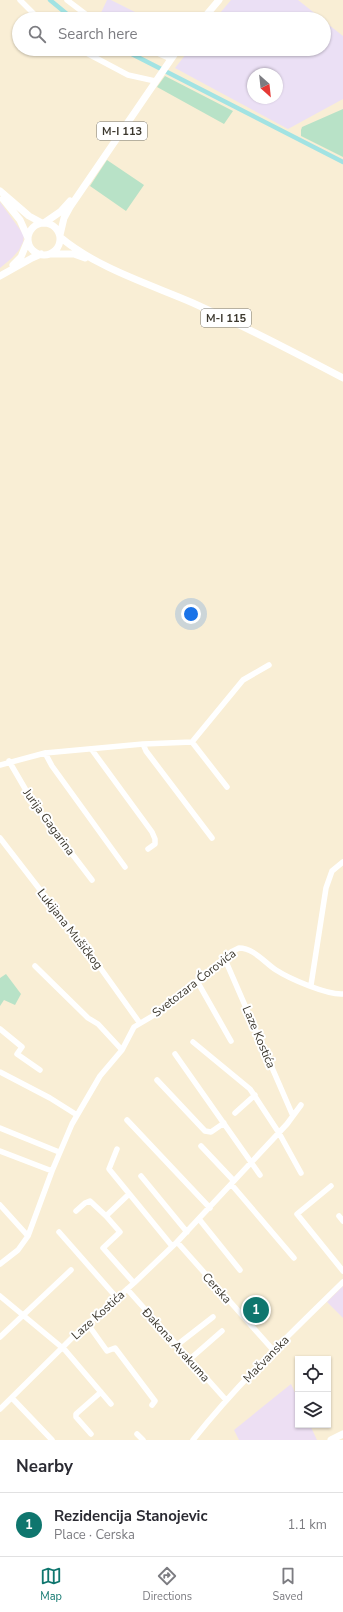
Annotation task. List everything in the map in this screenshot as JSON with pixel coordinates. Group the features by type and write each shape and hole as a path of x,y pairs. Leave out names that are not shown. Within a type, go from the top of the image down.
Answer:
{"main road":[{"path":"209,12 218,0"},
{"name":"M-I 113","path":"60,236 64,218 156,79 173,56"},
{"name":"M-I 113","path":"43,223 60,212 85,185"},
{"name":"M-I 115","path":"0,191 29,216 43,223 54,226 60,236 71,246 106,265 233,321 343,378"},
{"path":"0,196 20,220 32,250 41,254"},
{"path":"0,276 20,257 34,227 43,223"},
{"path":"50,254 58,247 60,236"},
{"path":"0,276 41,254"},
{"name":"M-I 115","path":"41,254 74,254 106,265"},
{"path":"331,1440 343,1434"}],"street":[{"path":"20,0 32,12"},
{"path":"67,0 83,12"},
{"path":"92,56 128,75 156,79"},
{"path":"159,56 169,62"},
{"path":"0,765 45,753 92,750 143,744 192,742 243,680 268,665"},
{"path":"192,742 227,787"},
{"path":"143,744 146,751 173,788 212,838"},
{"path":"92,750 152,832 155,839 155,844 148,849"},
{"path":"45,753 52,766 125,867"},
{"name":"Jurija Gagarina","path":"9,762 34,804 92,880"},
{"name":"Lukijana Mušičkog","path":"0,838 99,966 139,1022"},
{"path":"311,985 326,888 332,871 343,862"},
{"name":"Svetozara Ćorovića","path":"0,1264 18,1250 28,1236 52,1171 77,1115 100,1076 122,1050 130,1033 139,1022 166,1008 224,957 240,948 247,949 277,971 327,993 343,994"},
{"name":"Laze Kostića","path":"224,957 293,1116"},
{"path":"35,966 88,1018 98,1024 122,1050"},
{"path":"197,981 231,1041"},
{"path":"0,1030 22,1047 18,1054 40,1070"},
{"path":"193,1042 250,1089 279,1133 301,1173"},
{"path":"175,1054 260,1175"},
{"path":"0,1072 50,1098 77,1115"},
{"path":"157,1080 205,1131 211,1132 224,1123"},
{"path":"235,1113 254,1095"},
{"name":"Laze Kostića","path":"0,1410 87,1323 134,1283 187,1232 279,1133 301,1105"},
{"path":"127,1120 210,1208"},
{"path":"0,1128 60,1152"},
{"path":"201,1146 233,1182 294,1258"},
{"path":"118,1149 109,1169 129,1194 174,1244"},
{"path":"0,1151 52,1171"},
{"path":"141,1176 187,1232"},
{"path":"331,1186 297,1214 343,1271"},
{"path":"76,1211 85,1203 90,1201 106,1216 129,1194"},
{"path":"0,1205 28,1236"},
{"name":"Laze Kostića","path":"106,1216 120,1232 103,1248 134,1283"},
{"path":"199,1219 240,1270"},
{"path":"59,1232 117,1298"},
{"name":"Cerska","path":"174,1244 274,1351"},
{"path":"0,1337 71,1270"},
{"name":"Mačvanska","path":"193,1440 226,1400 343,1282"},
{"name":"Đakona Avakuma","path":"127,1289 226,1400"},
{"name":"Laze Kostića","path":"1,1299 23,1315 62,1348"},
{"path":"177,1345 213,1317"},
{"path":"87,1323 107,1351 115,1348 155,1401 152,1405"},
{"path":"190,1360 222,1331"},
{"path":"62,1348 68,1352 111,1404"},
{"path":"91,1434 76,1417 76,1414 101,1392"},
{"path":"12,1398 52,1440"},
{"path":"137,1434 143,1440"}],"shaded area":[{"path":"107,0 111,0 135,12 101,12"},
{"path":"231,0 298,0 313,12 221,12"},
{"path":"331,27 343,36 343,99 288,129 175,68 184,56 331,56"},
{"path":"0,202 24,235 23,242 19,250 0,268"},
{"path":"343,1286 343,1318 327,1302"},
{"path":"291,1384 295,1393 295,1428 311,1428 317,1440 239,1440 234,1430"}],"green space":[{"path":"165,76 233,111 224,124 157,87"},
{"path":"343,109 343,157 301,136 302,127"},
{"path":"107,160 144,185 126,211 90,186"},
{"path":"6,974 21,994 15,1005 4,1000 0,1006 0,978"}],"waterway":[{"path":"50,0 65,12"},
{"path":"136,56 343,162"}],"place":[{"name":"Rezidencija Stanojevic","path":"256,1310"}]}
